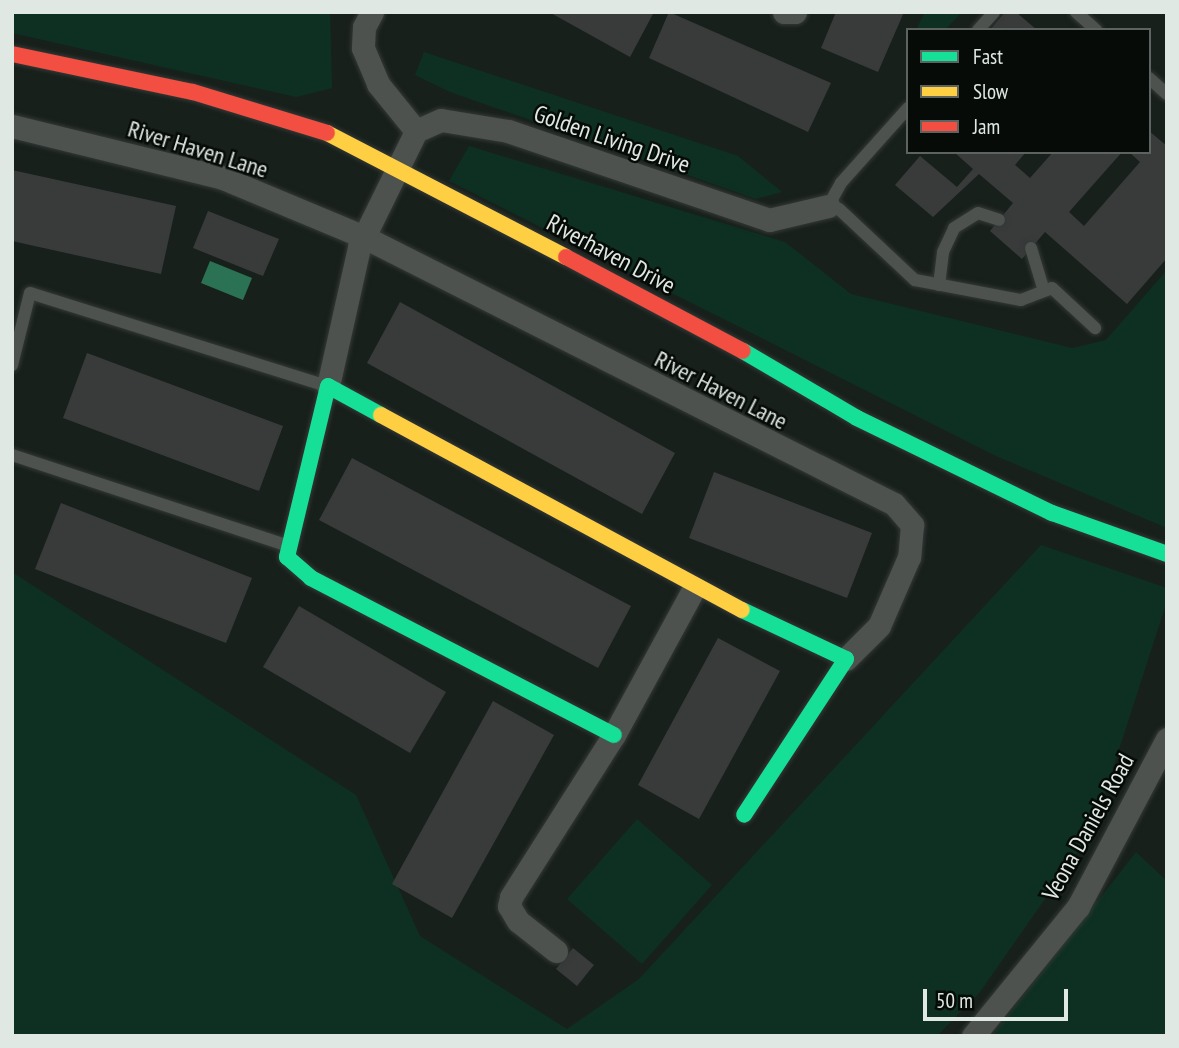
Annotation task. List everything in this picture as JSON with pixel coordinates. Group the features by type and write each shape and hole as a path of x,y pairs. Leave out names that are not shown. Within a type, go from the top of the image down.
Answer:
{"street":[{"path":"372,12 364,27 363,48 378,84 416,131 364,237 287,557 311,578 614,735"},
{"path":"784,12 793,16 795,12"},
{"name":"Riverhaven Drive","path":"12,54 193,92 330,134 400,168 716,335 857,418 1052,513 1167,554"},
{"name":"Golden Living Drive","path":"416,131 441,120 508,131 769,220 828,206"},
{"name":"River Haven Lane","path":"12,126 223,178 364,237 894,505 912,525 909,557 879,626 846,659 744,815"},
{"path":"328,386 695,588 846,659"},
{"path":"556,951 518,921 509,906 510,897 614,735 695,588"},
{"name":"Veona Daniels Road","path":"973,1036 1078,906 1167,739"}],"lane":[{"path":"980,28 994,12"},
{"path":"1076,12 1094,28"},
{"path":"1151,80 1167,94"},
{"path":"906,110 841,183 828,206 839,209 915,280 1021,300 1052,288 1095,328"},
{"path":"939,285 943,252 954,228 978,212 999,220"},
{"path":"1031,248 1044,291"},
{"path":"12,365 30,293 328,386"},
{"path":"12,455 290,547"}],"shaded area":[{"path":"12,12 330,12 332,88 296,97 12,33"},
{"path":"925,12 962,12 947,28 917,28"},
{"path":"424,52 738,156 782,192 756,199 450,92 415,75"},
{"path":"469,146 785,242 851,294 1072,348 1106,340 1167,270 1167,528 996,456 449,181"},
{"path":"210,261 252,278 243,300 201,283"},
{"path":"1041,545 1167,588 1167,601 1093,830 980,992 937,1036 12,1036 12,572 356,795 420,936 567,1029 639,979"},
{"path":"637,819 712,885 642,964 567,899"},
{"path":"1136,852 1167,881 1167,1036 992,1036"}],"building":[{"path":"549,12 654,12 630,57"},
{"path":"669,12 831,83 808,132 649,58"},
{"path":"836,12 904,12 878,72 821,48"},
{"path":"1005,12 1016,12 1035,28 992,28"},
{"path":"1151,133 1167,146 1167,258 1127,304 1045,232 1022,259 990,231 1013,203 979,174 933,217 895,185 920,156 957,187 973,169 956,154 1024,154 1015,165 1030,178 1051,154 1120,154 1069,212 1084,226 1140,162 1131,154 1151,154"},
{"path":"12,170 176,206 161,274 12,241"},
{"path":"208,211 279,239 263,276 193,248"},
{"path":"400,302 675,453 642,514 367,363"},
{"path":"87,353 283,426 259,491 63,418"},
{"path":"352,458 631,606 598,668 319,520"},
{"path":"714,472 872,533 847,598 689,538"},
{"path":"61,503 252,578 226,643 35,569"},
{"path":"299,606 446,692 410,753 263,667"},
{"path":"718,638 780,671 699,819 638,785"},
{"path":"493,701 554,735 452,918 392,884"},
{"path":"573,948 594,965 577,986 556,969"}],"traffic: fast":[{"path":"743,351 857,418 1052,513 1167,554"},
{"path":"381,415 328,386 287,557 311,578 614,735"},
{"path":"742,610 846,659 744,815"}],"traffic: slow":[{"path":"327,133 566,257"},
{"path":"381,415 742,610"}],"traffic: jam":[{"path":"12,54 193,92 327,133"},
{"path":"566,257 743,351"}]}
